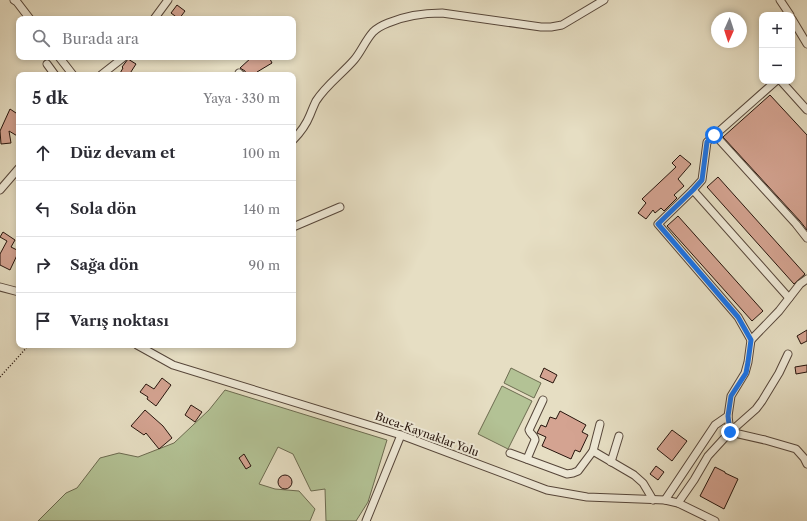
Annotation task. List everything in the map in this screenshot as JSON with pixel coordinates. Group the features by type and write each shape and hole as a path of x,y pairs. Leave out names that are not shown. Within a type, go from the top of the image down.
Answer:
{"street":[{"path":"14,0 28,16"},
{"path":"156,16 168,0"},
{"path":"296,136 305,125 316,101 321,94 354,60 369,37 380,26 401,17 442,13 541,27 551,27 562,25 604,0"},
{"path":"780,0 788,12"},
{"path":"795,23 807,44"},
{"path":"61,60 71,72"},
{"path":"105,72 120,60"},
{"path":"47,64 53,72"},
{"path":"751,340 738,317 658,224 702,180 707,142 773,84"},
{"path":"785,84 807,110"},
{"path":"714,135 796,224 807,238"},
{"path":"0,190 16,171"},
{"path":"693,190 789,298"},
{"path":"296,226 340,207"},
{"path":"730,432 728,416 731,396 746,373 751,340 779,311 800,284 807,279"},
{"path":"0,287 16,291"},
{"name":"Buca-Kaynaklar Yolu","path":"142,348 173,365 401,435 547,490 587,497 664,500 678,503 704,519 715,521"},
{"path":"678,503 708,456 730,432 756,409 762,401 779,373 788,354"},
{"path":"527,459 535,440 529,430 543,400"},
{"path":"664,500 715,425 728,416"},
{"path":"510,453 568,474 573,473 578,471 593,451 600,424"},
{"path":"730,432 796,449 807,464"},
{"path":"366,521 401,435"},
{"path":"611,462 618,436"},
{"path":"593,451 634,475 643,483 652,500"}],"path":[{"path":"0,377 26,348"}],"green space":[{"path":"511,368 541,383 534,398 504,383"},
{"path":"502,386 532,401 508,449 478,434"},
{"path":"225,390 387,440 368,502 356,521 326,521 325,489 311,491 293,454 278,447 259,484 275,489 299,491 315,509 310,521 38,521 66,493 77,488 100,458 119,453 138,457 174,443 209,410"}],"building":[{"path":"177,5 185,11 181,16 175,16 171,13"},
{"path":"127,60 136,64 131,72 121,72 123,68 122,67"},
{"path":"249,60 270,60 272,63 257,72 245,72 240,68"},
{"path":"770,95 807,135 807,230 723,137"},
{"path":"10,109 16,113 16,135 9,131 11,143 1,144 0,131"},
{"path":"680,155 691,164 678,179 684,186 674,195 677,198 664,211 661,208 655,213 653,210 646,219 638,213 646,203 642,199 676,167 672,163"},
{"path":"718,177 805,274 794,284 707,187"},
{"path":"678,216 763,311 752,321 667,226"},
{"path":"3,232 15,240 11,247 16,250 16,257 10,270 0,265 0,254 7,241 0,237"},
{"path":"807,330 807,341 801,344 797,336"},
{"path":"807,365 807,372 796,374 795,367"},
{"path":"544,368 557,375 553,383 540,377"},
{"path":"162,378 171,385 156,406 147,399 148,397 140,392 146,384 154,389"},
{"path":"191,405 202,412 195,422 185,415"},
{"path":"145,410 163,426 172,438 159,449 146,433 144,435 131,426"},
{"path":"560,411 586,425 582,432 588,435 580,452 575,450 571,459 542,446 546,437 537,433 541,425 546,427 550,417 556,419"},
{"path":"672,430 687,441 672,461 657,449"},
{"path":"244,454 251,466 246,469 239,458"},
{"path":"656,466 664,472 658,480 650,474"},
{"path":"715,467 738,479 724,509 700,496"},
{"path":"285,475 290,477 292,482 290,487 285,489 280,487 278,482 280,477"}],"route":[{"path":"714,135 707,142 702,180 658,224 738,317 751,340 746,373 731,396 728,416 730,432"}]}
